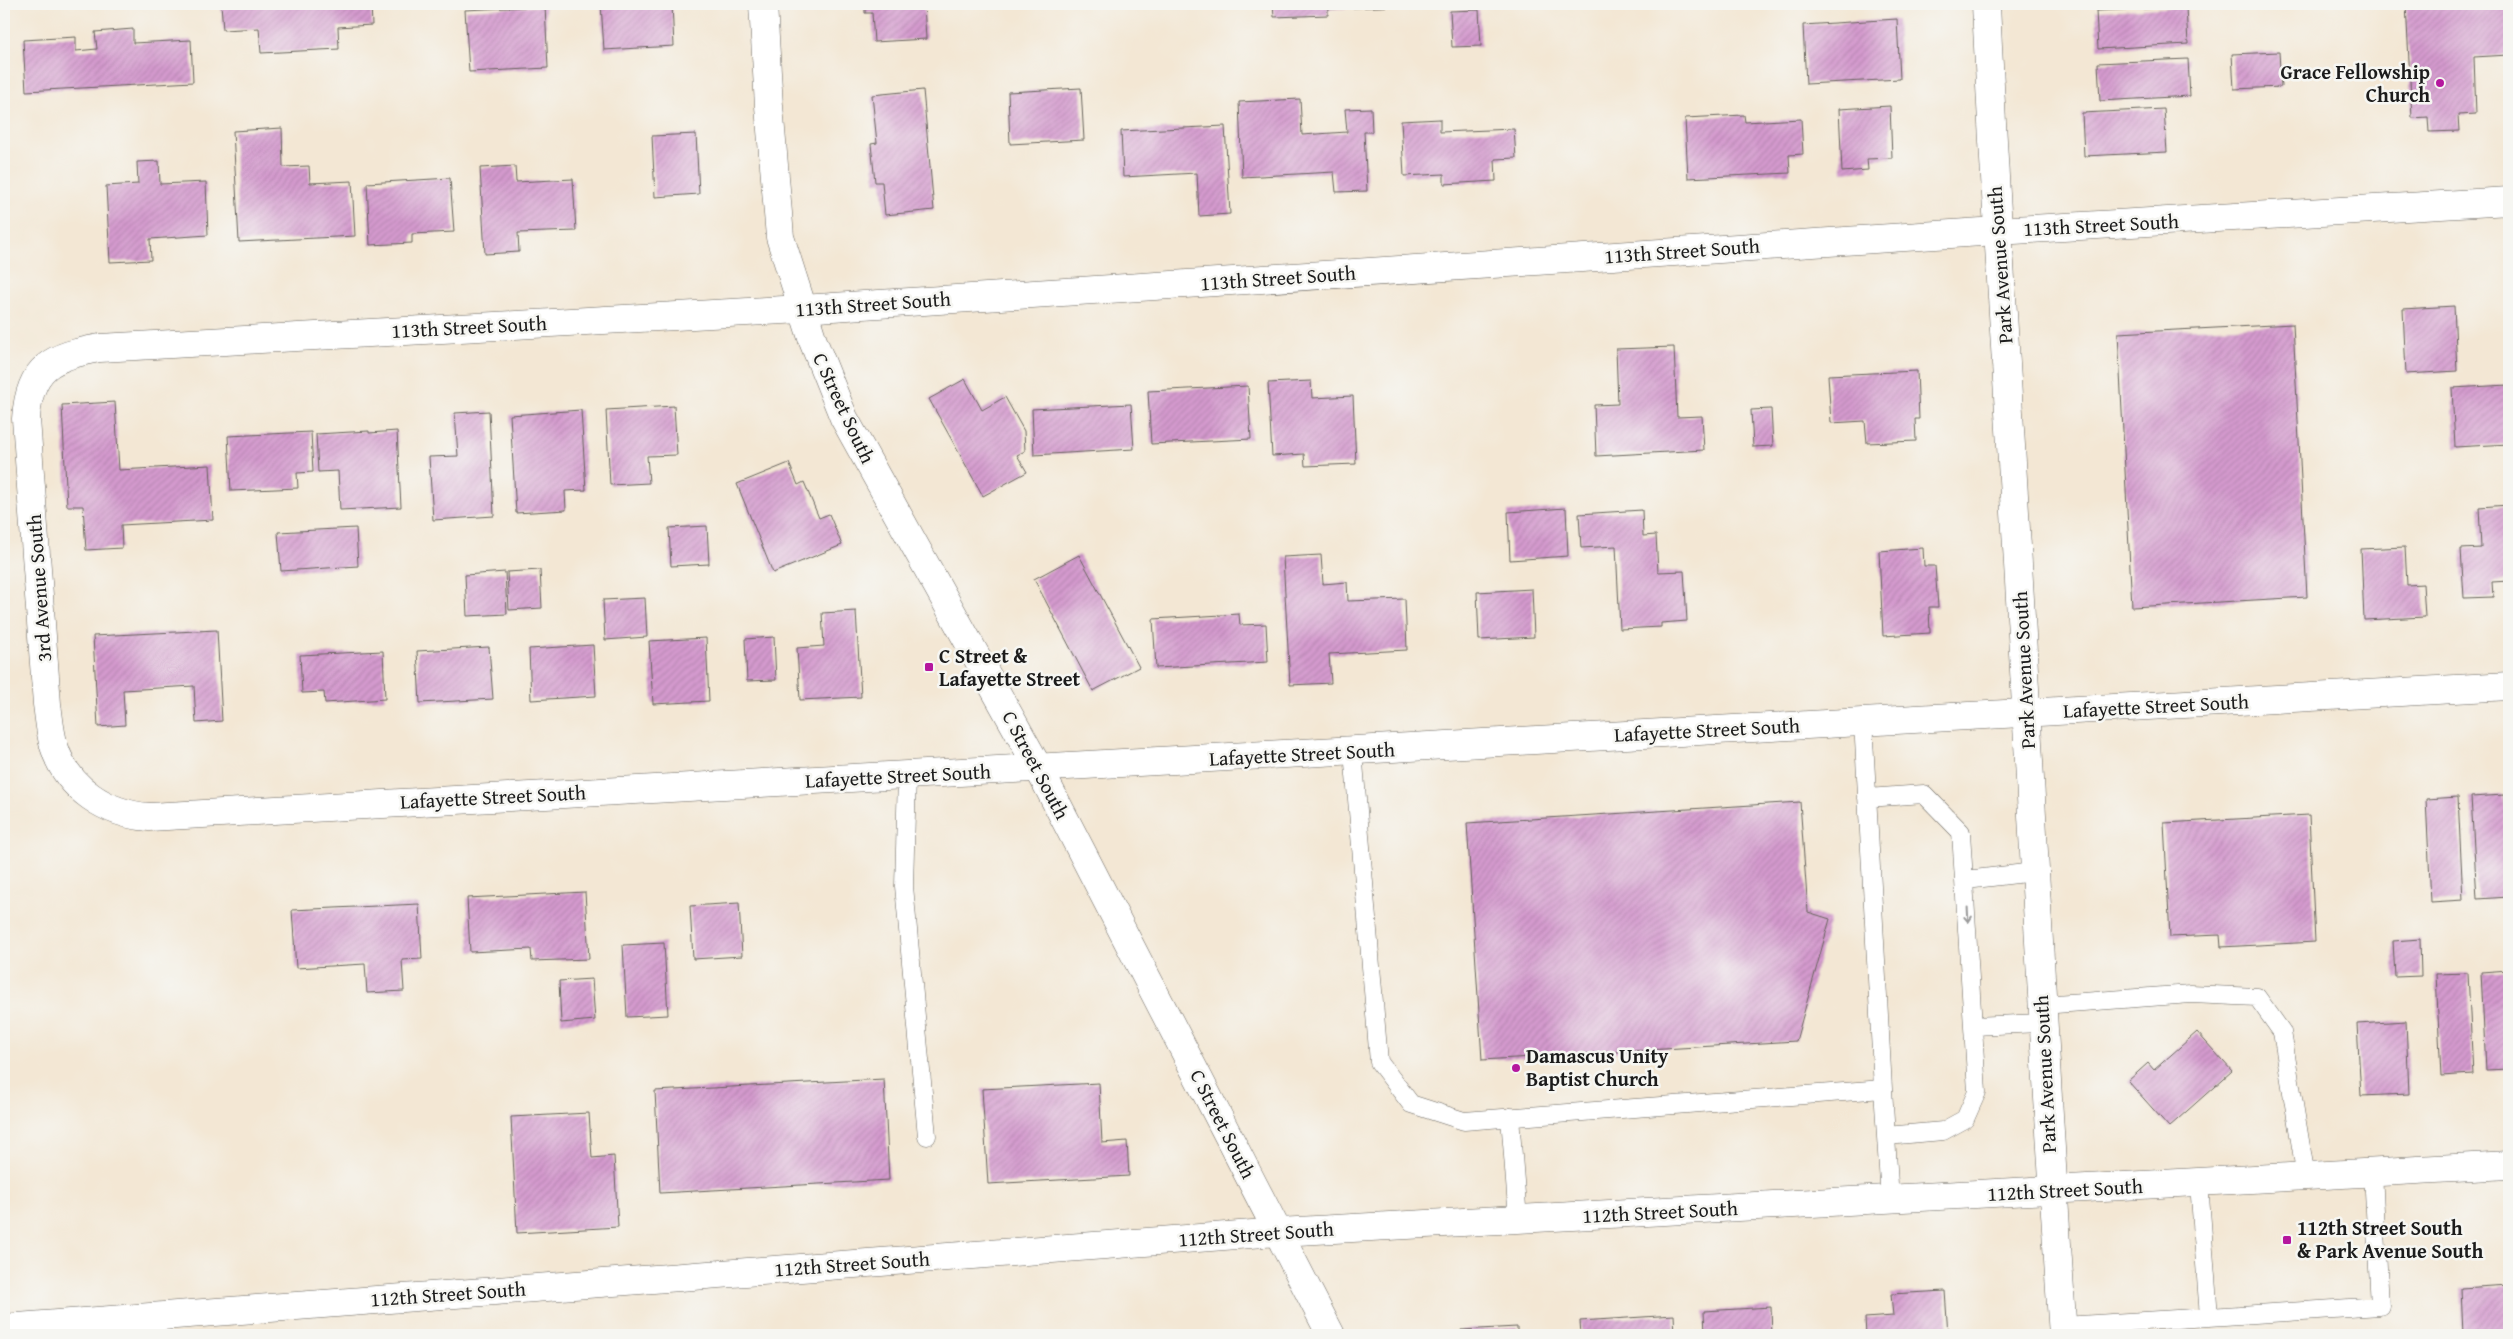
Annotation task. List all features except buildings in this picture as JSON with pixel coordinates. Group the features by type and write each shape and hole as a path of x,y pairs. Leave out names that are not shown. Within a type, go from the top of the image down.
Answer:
{"street":[{"name":"C Street South","path":"763,4 780,237 813,341 844,418 1039,769 1331,1335"},
{"name":"Park Avenue South","path":"1986,4 1996,231 2026,713 2052,1191 2063,1331"},
{"name":"113th Street South","path":"49,364 62,356 100,348 802,309 1996,231 2509,201"},
{"name":"3rd Avenue South","path":"49,364 38,373 32,386 26,419 47,704 54,747 60,761 70,777 98,802"},
{"name":"Lafayette Street South","path":"98,802 130,816 150,817 2509,686"},
{"name":"112th Street South","path":"10,1330 1279,1232 2509,1165"}],"lane":[{"path":"1863,721 1890,1200"},
{"path":"1353,751 1378,1062 1411,1104 1464,1121 1883,1088"},
{"path":"907,776 904,886 927,1136"},
{"path":"1867,798 1924,794 1961,832 1966,880 1978,1092 1966,1119 1943,1131 1886,1136"},
{"path":"1966,880 2034,872"},
{"path":"1974,1026 2042,1014 2192,994 2257,998 2282,1032 2306,1177"},
{"path":"1510,1117 1518,1220"},
{"path":"2063,1331 2209,1317 2380,1306 2373,1173"},
{"path":"2199,1183 2209,1317"}],"place":[{"name":"Grace Fellowship Church","path":"2440,83"},
{"name":"C Street & Lafayette Street","path":"929,667"},
{"name":"Damascus Unity Baptist Church","path":"1516,1068"},
{"name":"112th Street South & Park Avenue South","path":"2287,1240"}]}
